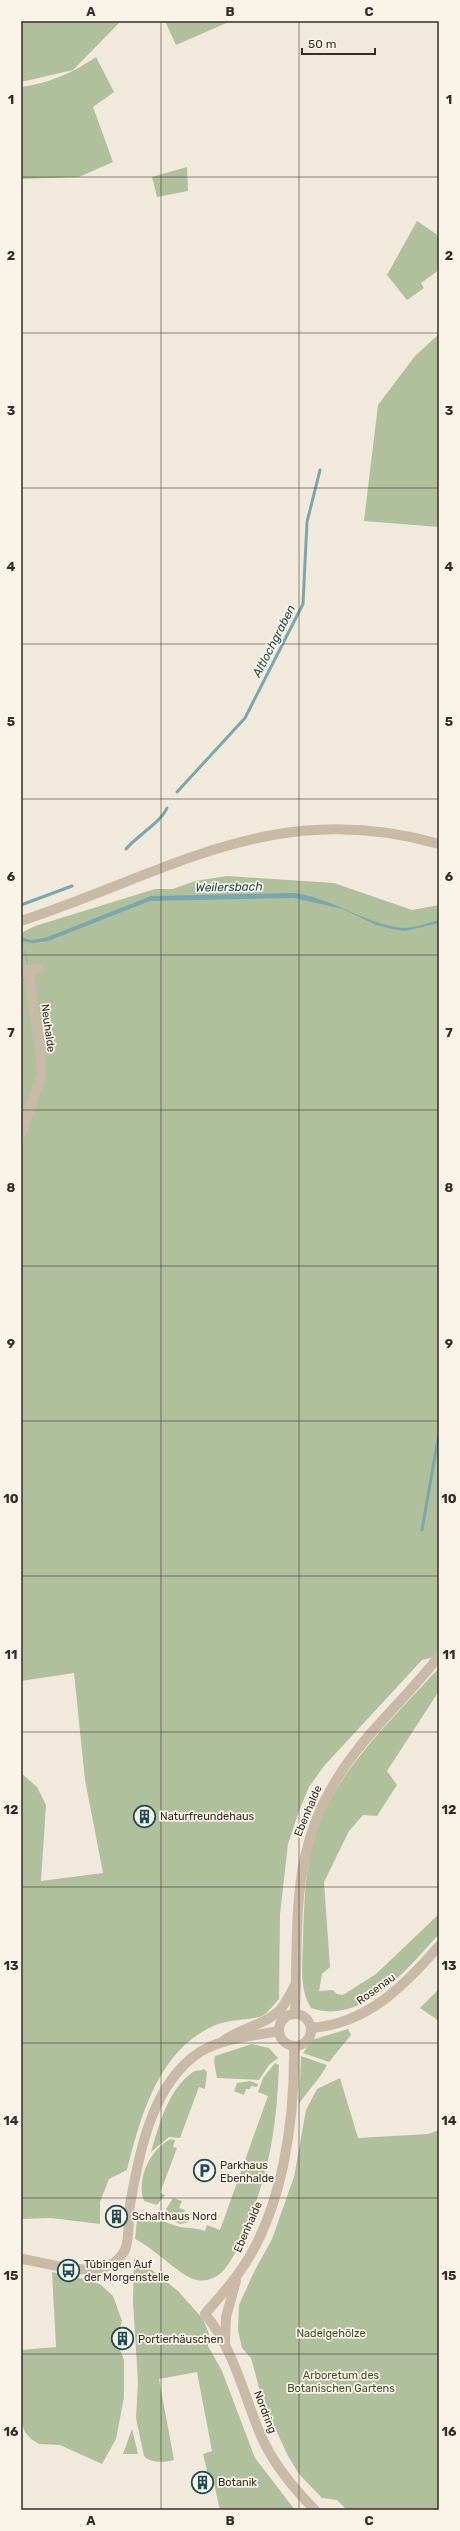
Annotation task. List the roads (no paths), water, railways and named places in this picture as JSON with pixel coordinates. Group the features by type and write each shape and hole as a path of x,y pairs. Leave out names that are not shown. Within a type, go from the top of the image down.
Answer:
{"street":[{"path":"24,920 209,850 265,835 308,829 346,828 398,834 439,844"},
{"name":"Neuhalde","path":"23,971 38,969"},
{"name":"Neuhalde","path":"21,1134 41,1075 40,1050 29,977 23,971"},
{"name":"Ebenhalde","path":"295,2013 299,1881 308,1841 318,1812 336,1779 358,1749 439,1656"},
{"name":"Rosenau","path":"312,2028 363,2014 382,2002 403,1985 439,1946"},
{"path":"21,2259 96,2270 111,2265 125,2250 130,2207 139,2164 160,2099 171,2081 185,2065 199,2053 220,2043 237,2031 272,2016 280,2009 296,1984"},
{"path":"295,2013 305,2016 312,2028 306,2041 294,2046 283,2040 279,2031 285,2017 295,2013"},
{"path":"220,2043 279,2031"},
{"name":"Ebenhalde","path":"225,2346 226,2317 239,2274 263,2226 282,2170 291,2112 294,2046"},
{"name":"Ebenhalde","path":"206,2314 239,2274"},
{"name":"Nordring","path":"206,2314 225,2346 262,2437 282,2474 315,2510"}],"water":[{"path":"294,893 322,900 376,922 390,926 407,928 439,920 439,923 405,931 376,925 343,909 294,898 150,901 48,941 33,943 22,941 21,937 31,940 45,938 151,896"}],"waterway":[{"name":"Altlochgraben","path":"177,792 245,718 303,604 307,522 320,470"},
{"name":"Altlochgraben","path":"126,849 155,823 167,808"},
{"name":"Altlochgraben","path":"21,905 72,886"},
{"path":"422,1530 439,1433"}],"place":[{"name":"Naturfreundehaus","path":"145,1816"},
{"name":"Parkhaus Ebenhalde","path":"205,2171"},
{"name":"Schalthaus Nord","path":"116,2216"},
{"name":"Tübingen Auf der Morgenstelle","path":"68,2270"},
{"name":"Portierhäuschen","path":"122,2339"},
{"name":"Botanik","path":"202,2482"}],"water label":[{"name":"Weilersbach","path":"229,887"}],"park label":[{"name":"Nadelgehölze","path":"331,2333"},
{"name":"Arboretum des Botanischen Gartens","path":"341,2381"}]}
